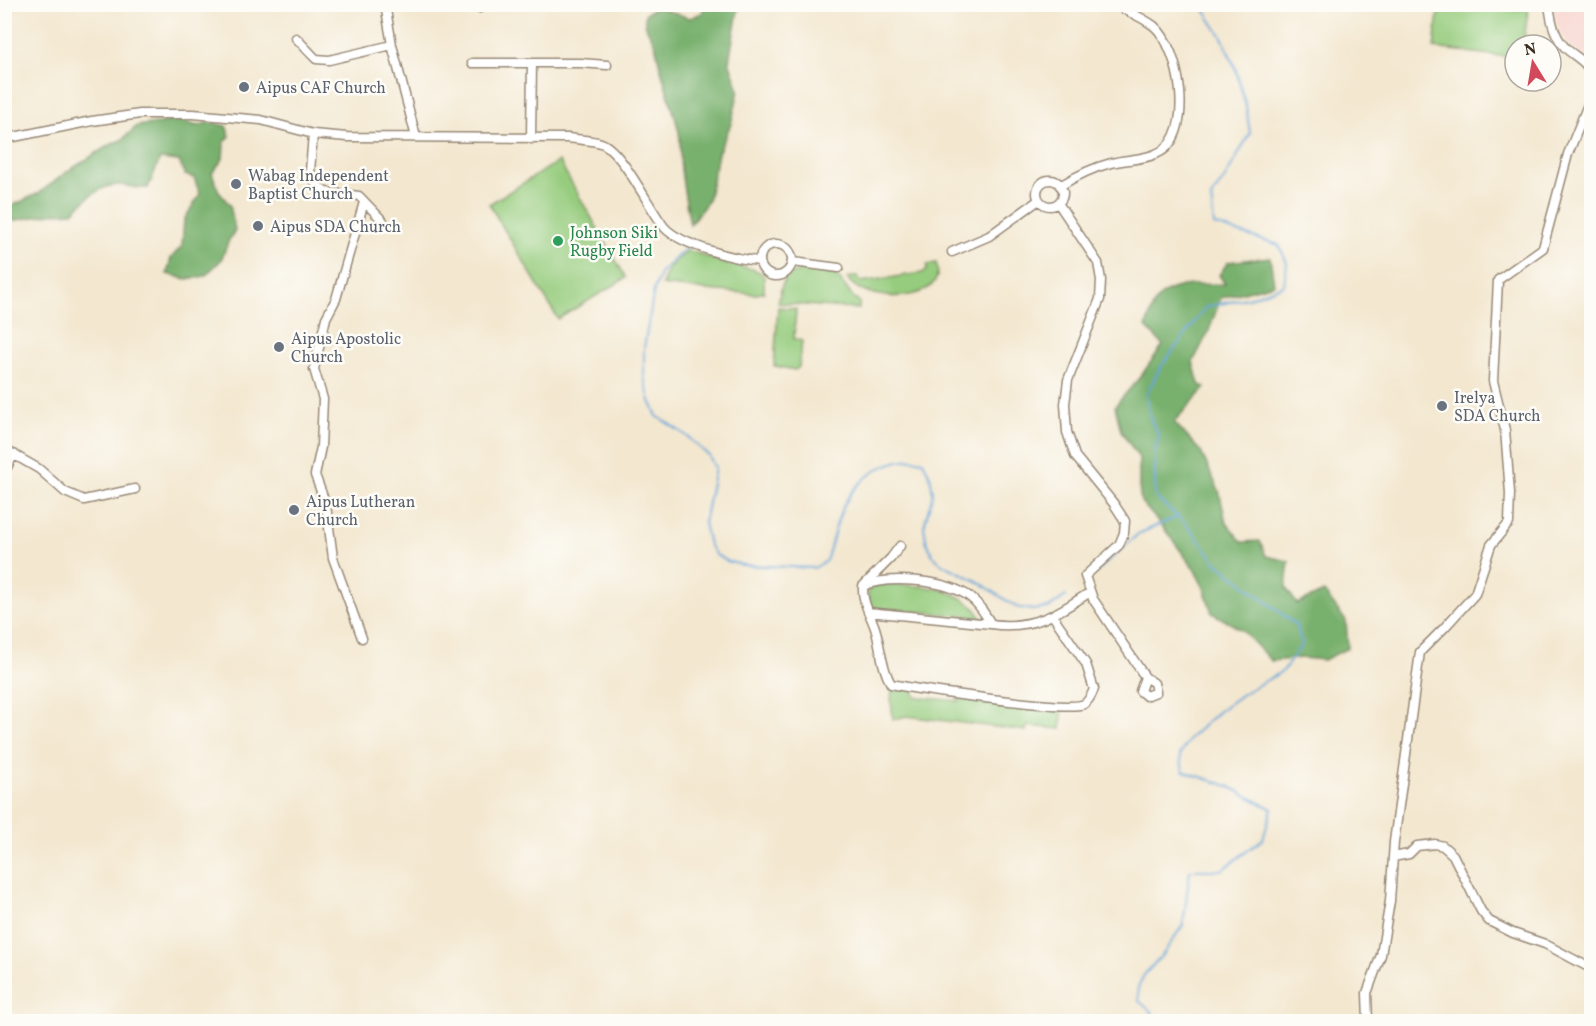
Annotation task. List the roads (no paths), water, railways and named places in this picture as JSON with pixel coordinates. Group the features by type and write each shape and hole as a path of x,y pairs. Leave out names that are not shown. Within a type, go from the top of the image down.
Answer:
{"street":[{"path":"4,8 12,4"},
{"path":"385,4 392,45 416,137"},
{"path":"1060,186 1077,175 1110,163 1145,157 1162,151 1175,135 1180,113 1180,86 1172,51 1155,27 1113,4"},
{"path":"1549,4 1555,33 1567,50 1587,63 1592,74"},
{"path":"296,38 316,59 329,60 392,45"},
{"path":"472,63 607,65"},
{"path":"531,139 532,63"},
{"path":"1368,1022 1367,993 1381,955 1390,901 1393,857 1420,652 1475,594 1491,545 1509,523 1510,493 1505,430 1493,381 1498,280 1543,248 1568,154 1590,97 1592,81"},
{"path":"4,139 140,114 193,114 261,120 313,134 347,137 569,138 604,144 626,167 666,229 703,249 744,260 760,261"},
{"path":"313,134 310,171 315,183 325,192 359,196 382,221"},
{"path":"1049,180 1060,186 1063,194 1058,203 1048,206 1039,200 1037,191 1041,184 1049,180"},
{"path":"952,252 989,236 1039,200"},
{"path":"362,638 333,558 327,528 326,505 315,475 321,447 323,399 314,369 326,318 336,299 364,202"},
{"path":"1058,203 1098,262 1101,280 1100,298 1068,380 1065,404 1067,432 1075,456 1125,520 1124,533 1119,545 1085,576 1090,592 1107,621 1145,677"},
{"path":"777,243 791,252 792,262 788,271 778,276 768,274 760,261 763,250 777,243"},
{"path":"792,262 838,268"},
{"path":"4,449 39,469 65,492 84,500 135,489"},
{"path":"4,473 14,454"},
{"path":"900,546 863,586 863,596 875,627 885,674 891,684 967,696 1062,706 1082,705 1089,699 1094,689 1086,664 1053,616"},
{"path":"863,586 873,582 894,581 951,587 969,597 984,612 991,624"},
{"path":"868,612 1007,626 1036,622 1053,616 1090,592"},
{"path":"1393,857 1409,854 1417,846 1436,844 1443,846 1453,855 1481,911 1489,921 1513,933 1545,944 1592,969"}],"waterway":[{"path":"1152,1022 1153,1013 1139,1001 1138,987 1144,975 1164,953 1183,925 1190,870 1222,870 1263,839 1272,809 1228,786 1183,771 1180,754 1191,737 1218,712 1244,693 1283,671 1302,644 1296,625 1216,562 1185,523 1155,497 1155,451 1159,435 1151,421 1146,395 1160,368 1206,307 1252,297 1284,285 1287,263 1279,245 1214,225 1211,197 1225,178 1250,133 1236,70 1222,37 1200,4"},
{"path":"689,245 661,272 654,290 644,348 644,377 650,401 657,416 687,436 709,456 715,468 704,523 709,545 716,555 742,565 814,568 826,561 843,507 866,478 876,470 899,461 923,461 930,476 933,493 924,526 926,540 933,556 942,564 979,582 1016,607 1032,610 1049,608 1066,596"},
{"path":"1094,574 1138,534 1177,517"}],"place":[{"name":"Aipus CAF Church","path":"244,87"},
{"name":"Wabag Independent Baptist Church","path":"236,184"},
{"name":"Aipus SDA Church","path":"258,226"},
{"name":"Johnson Siki Rugby Field","path":"558,241"},
{"name":"Aipus Apostolic Church","path":"279,347"},
{"name":"Irelya SDA Church","path":"1442,406"},
{"name":"Aipus Lutheran Church","path":"294,510"}]}
